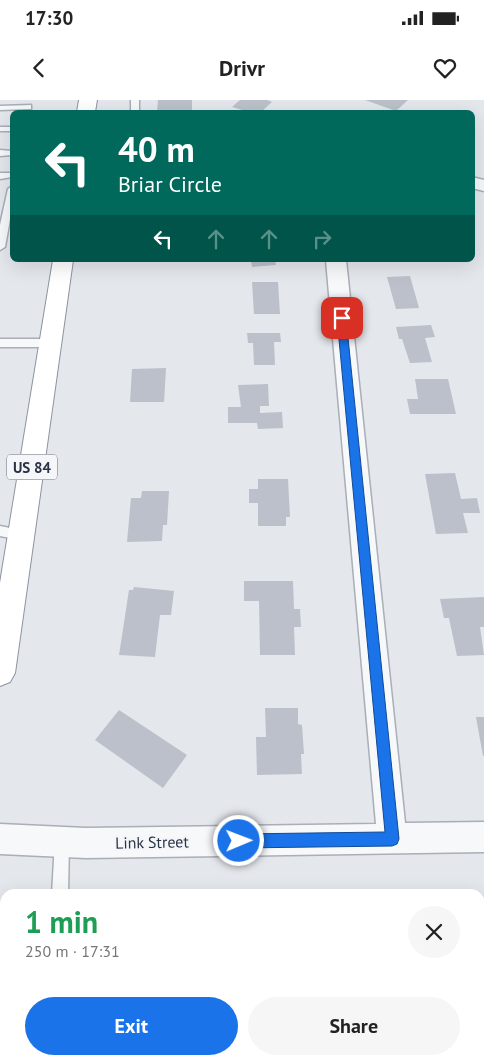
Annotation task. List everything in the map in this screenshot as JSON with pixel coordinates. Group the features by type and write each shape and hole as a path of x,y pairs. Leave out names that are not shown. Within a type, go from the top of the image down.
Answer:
{"highway":[{"name":"US 84","path":"0,673 11,533 51,343 63,262"}],"street":[{"path":"336,262 392,839"},
{"name":"Link Street","path":"0,839 62,842 392,839 484,836"}],"lane":[{"path":"0,108 28,107"},
{"path":"0,247 4,214 10,195"},
{"path":"0,344 51,343"},
{"path":"60,889 62,842"}],"building":[{"path":"158,100 192,100 192,110 157,110"},
{"path":"240,100 267,100 272,102 263,110 242,110 232,107"},
{"path":"365,100 408,100 397,110"},
{"path":"251,262 275,262 276,265 252,267"},
{"path":"410,276 419,308 396,309 387,277"},
{"path":"252,282 278,282 280,314 254,314"},
{"path":"431,325 435,337 425,338 432,362 410,363 402,339 399,339 396,327"},
{"path":"247,333 280,333 281,342 274,342 275,365 254,365 253,343 248,343"},
{"path":"166,368 164,402 130,402 132,369"},
{"path":"415,379 448,379 456,414 410,414 407,399 418,399"},
{"path":"268,384 269,406 260,406 260,413 282,412 283,428 258,429 257,423 228,423 228,407 241,407 238,385"},
{"path":"455,473 461,499 477,498 480,513 463,513 468,533 436,534 425,474"},
{"path":"258,479 288,479 290,517 286,517 286,526 258,526 258,503 249,503 249,489 258,489"},
{"path":"142,491 169,491 167,525 163,525 162,541 127,542 131,498 141,498"},
{"path":"244,581 293,581 294,609 300,609 301,627 294,627 295,655 260,655 259,601 244,601"},
{"path":"134,587 174,591 171,615 160,615 155,657 119,655 129,590 133,590"},
{"path":"484,597 484,627 480,627 484,655 457,656 449,618 444,618 440,599"},
{"path":"265,708 298,708 298,724 302,725 304,754 301,754 302,774 257,775 256,737 266,737"},
{"path":"119,710 187,755 163,788 95,740"},
{"path":"476,717 484,717 484,756 483,756"}],"route":[{"path":"239,841 392,839 342,318"}]}
